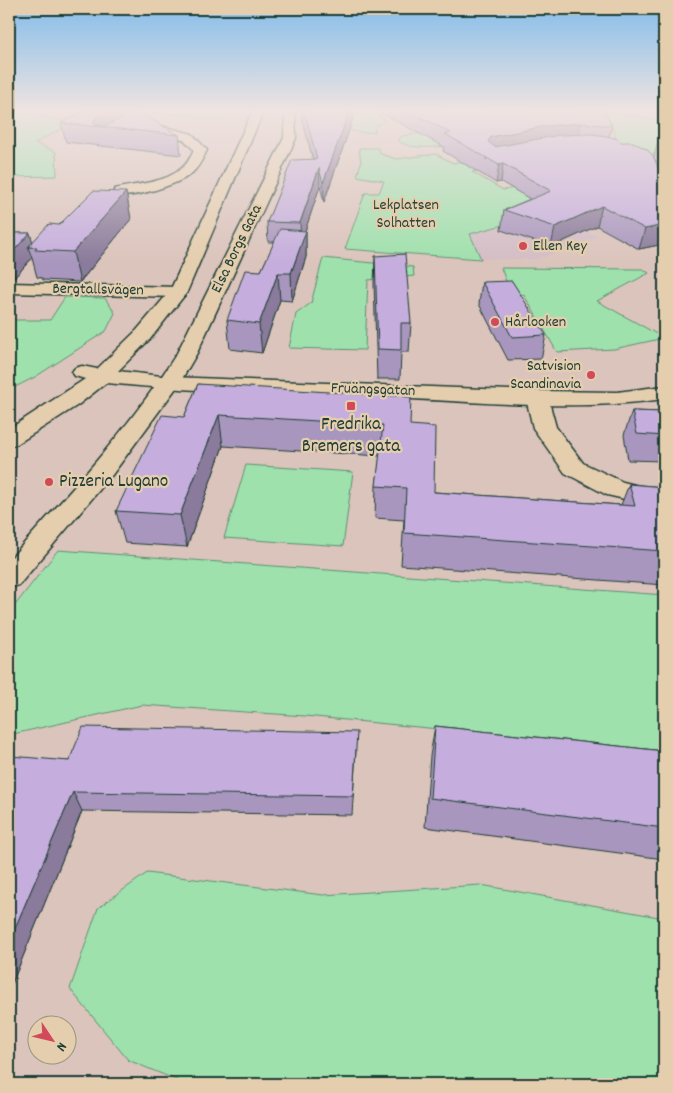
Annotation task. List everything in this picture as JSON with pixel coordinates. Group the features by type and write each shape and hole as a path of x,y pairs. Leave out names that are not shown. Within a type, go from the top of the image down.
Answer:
{"street":[{"path":"120,192 170,180 188,170 194,161"},
{"path":"170,292 226,161"},
{"path":"9,417 92,374 144,334 170,292 234,161"},
{"name":"Elsa Borgs Gata","path":"170,383 191,345 279,161"},
{"name":"Bergtallsvägen","path":"13,288 29,274"},
{"name":"Bergtallsvägen","path":"13,288 170,292"},
{"path":"9,439 70,400 92,374"},
{"name":"Fruängsgatan","path":"92,374 170,383 537,398 617,399 664,393"},
{"path":"9,578 114,455 170,383"},
{"path":"537,398 545,428 574,468 616,489 664,500"}],"shaded area":[{"name":"Ellen Key","path":"521,220 572,223 597,237 538,259 481,259 477,255 470,234"}],"green space":[{"path":"9,161 56,161 57,176 9,177"},
{"name":"Lekplatsen Solhatten","path":"361,161 449,161 453,163 482,161 493,168 472,172 503,190 543,184 521,220 470,234 481,259 345,249 365,193 379,193 384,181 357,176"},
{"path":"323,258 413,267 414,276 368,280 365,350 289,348 296,314 311,303"},
{"path":"501,268 643,269 649,273 597,301 664,338 614,349 557,352 524,295 509,289"},
{"path":"65,297 105,298 115,313 106,331 35,377 9,390 9,320 50,320"},
{"path":"246,465 353,472 343,546 224,538"},
{"path":"58,550 664,595 664,751 305,716 142,705 13,734 9,742 9,613"},
{"path":"147,873 323,895 481,885 664,918 664,1084 186,1084 128,1060 70,989 98,908"}],"building":[{"path":"292,161 331,161 323,183 319,168 300,223 267,222"},
{"path":"492,161 655,161 664,180 664,225 645,229 602,206 555,227 504,210 551,191 503,164 499,165"},
{"path":"93,191 126,192 73,252 35,250 37,247 28,247 49,224 59,225"},
{"path":"280,229 306,231 291,273 278,273 259,324 227,320 245,270 261,271"},
{"path":"9,233 30,233 9,256"},
{"path":"405,254 411,323 401,323 401,350 378,349 375,256"},
{"path":"512,281 546,335 512,337 482,282"},
{"path":"198,384 411,397 410,425 435,427 434,492 635,506 629,484 664,487 664,551 404,533 406,488 376,486 383,425 219,415 180,515 116,511 162,415 184,417"},
{"path":"632,411 664,412 664,436 637,434"},
{"path":"435,726 664,751 664,828 430,798"},
{"path":"83,727 357,732 353,796 73,792 9,942 9,761 11,756 69,761"},
{"path":"9,1080 20,1084 9,1084"}],"place":[{"name":"Ellen Key","path":"523,246"},
{"name":"Hårlooken","path":"495,322"},
{"name":"Satvision Scandinavia","path":"591,375"},
{"name":"Fredrika Bremers gata","path":"351,406"},
{"name":"Pizzeria Lugano","path":"49,482"}]}
